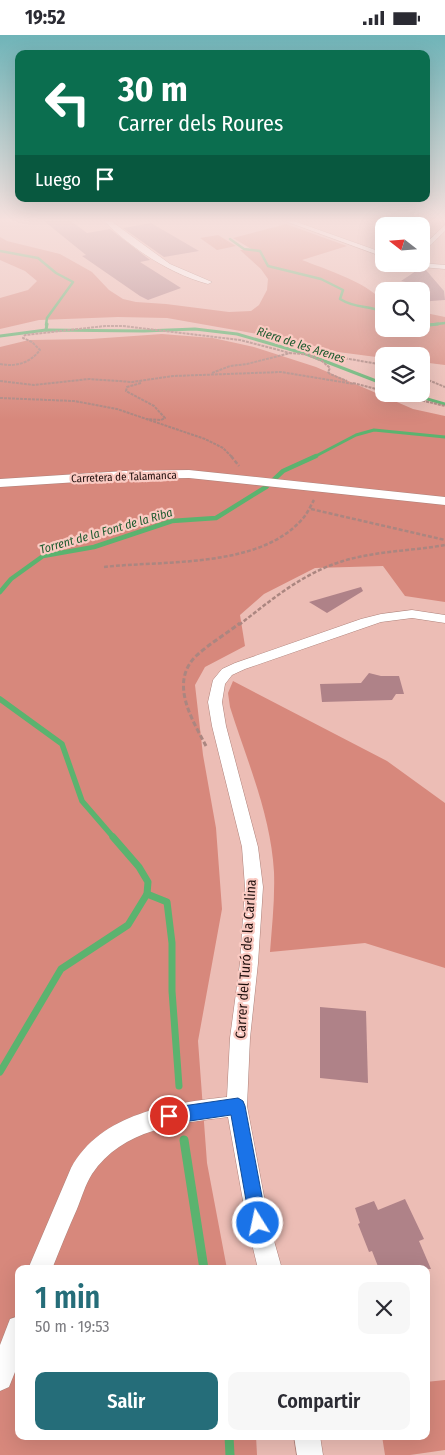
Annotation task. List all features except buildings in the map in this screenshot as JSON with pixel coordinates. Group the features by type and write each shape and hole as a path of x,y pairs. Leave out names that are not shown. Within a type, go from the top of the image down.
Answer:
{"street":[{"name":"Carretera de Talamanca","path":"0,483 156,474 207,475 445,501"},
{"name":"Carrer del Turó de la Carlina","path":"269,1265 258,1223 238,1106 240,1038 249,963 254,887 250,847 219,726 215,702 218,683 227,673 386,615 418,614 445,619"},
{"path":"42,1265 78,1178 88,1161 98,1150 119,1134 143,1122 195,1111 238,1106"},
{"path":"0,1378 15,1339"},
{"path":"308,1440 310,1455"}],"path":[{"path":"0,364 23,364 37,355 40,351 32,342 22,338 25,335 106,326 226,338 290,353 375,364"},
{"path":"147,419 161,420 165,418 157,408 126,391 127,387 148,381 214,373 230,366 247,364 290,353"},
{"path":"306,354 322,361 330,368 328,372 330,374 375,389"},
{"path":"0,381 34,385 89,379 132,382 173,376 281,372 354,383"},
{"path":"430,381 445,387"},
{"path":"0,398 44,398 116,409 163,426 195,434 216,444 234,459 247,479"},
{"path":"428,402 445,406"},
{"path":"104,567 193,561 247,550 280,537 311,509 314,500 318,496 336,489"},
{"path":"311,509 373,524 413,531 445,540"},
{"path":"231,767 208,750 194,723 184,695 185,674 201,650 222,637 273,596 308,576 331,566 360,558 445,545"}],"shaded area":[{"path":"31,287 106,287 123,299 136,302 229,312 251,311 259,305 267,287 365,287 375,294 375,337 430,337 430,314 445,317 445,365 430,363 430,347 375,347 375,357 338,352 286,339 167,318 118,317 39,320 0,329 0,298 28,290"},
{"path":"162,334 213,338 254,347 316,367 375,393 375,402 397,402 413,409 445,416 445,602 405,596 383,566 315,568 264,594 240,615 245,646 205,667 195,685 203,755 216,828 222,909 198,1041 207,1163 226,1265 15,1265 15,1440 256,1440 257,1455 0,1455 0,347 29,340 91,339"},
{"path":"233,681 387,761 445,803 445,968 365,943 270,952 274,892 272,851 257,788 230,707 228,693"},
{"path":"445,1380 445,1450 410,1455 385,1455 383,1440 430,1440 430,1382"}],"waterway":[{"path":"46,325 47,318 69,287"},
{"path":"338,287 343,290 340,299 357,306 375,309"},
{"path":"430,325 445,323"},
{"name":"Riera de les Arenes","path":"46,330 47,324"},
{"path":"430,325 438,324"},
{"name":"Riera de les Arenes","path":"46,330 144,331 195,329 237,334 306,354 375,381"},
{"name":"Riera de les Arenes","path":"0,336 46,330"},
{"name":"Riera de les Arenes","path":"430,400 445,404"},
{"name":"Torrent de la Font de la Riba","path":"315,456 356,435 374,430 445,437"},
{"name":"Torrent de la Font de la Riba","path":"0,592 11,579 43,556 94,547 172,521 216,518 266,487 283,471 315,456"},
{"name":"Torrent de la Font de la Riba","path":"0,699 62,744 82,801 114,838"},
{"name":"Torrent de la Font de la Riba","path":"113,837 139,867 148,882 147,894"},
{"name":"Torrent de la Font de la Riba","path":"0,1072 61,969 128,925 147,894"},
{"path":"147,894 167,902 172,943 172,991 179,1086"},
{"path":"184,1140 203,1265"},
{"path":"229,1440 230,1455"}],"route":[{"path":"169,1116 238,1106 258,1223"}]}
